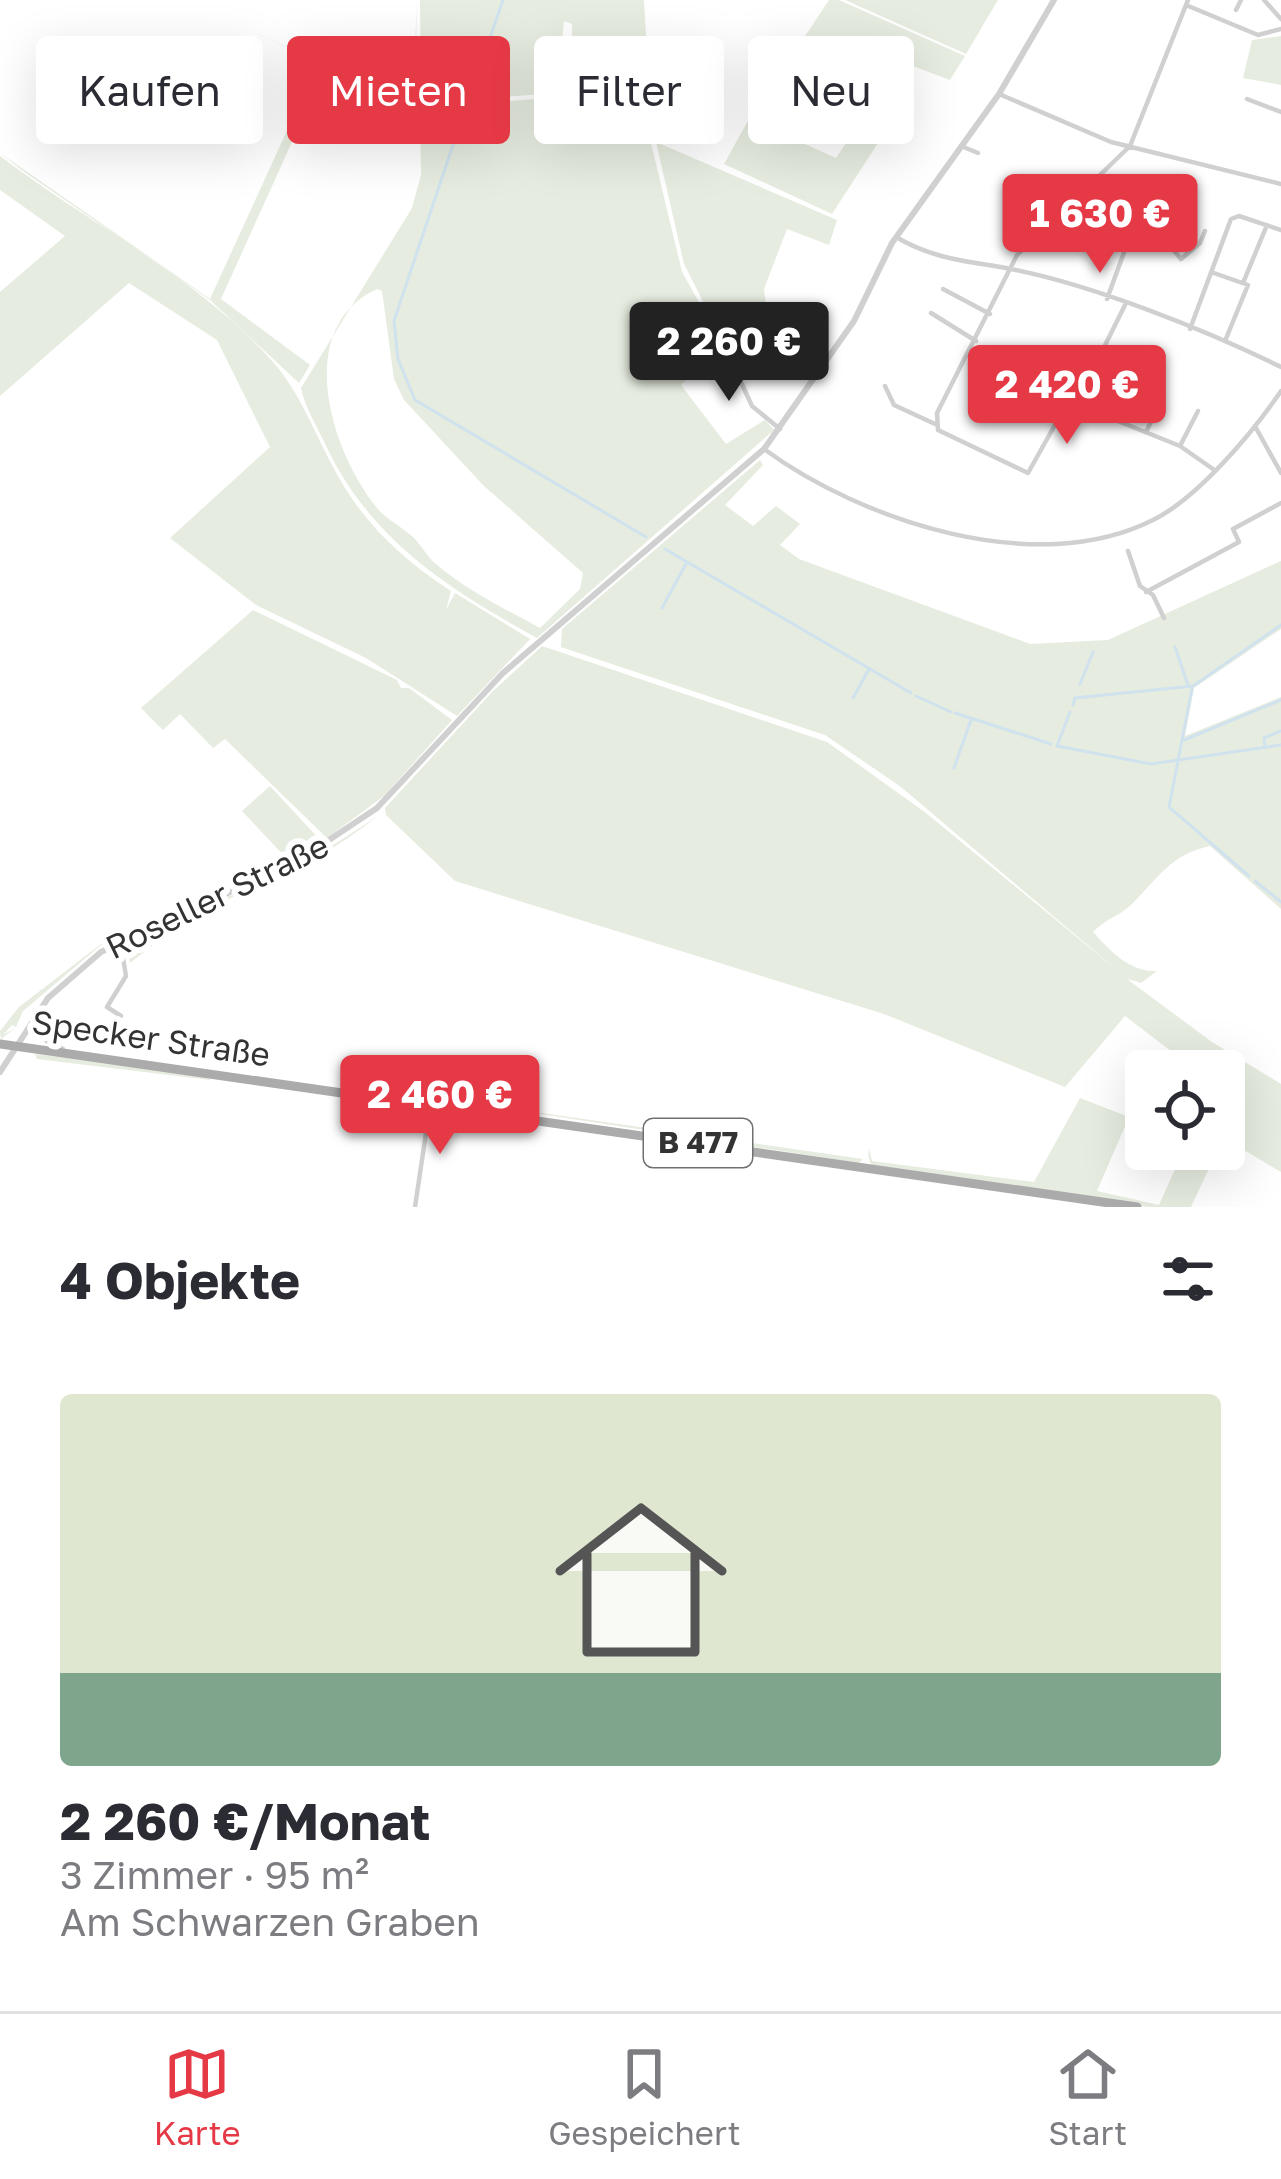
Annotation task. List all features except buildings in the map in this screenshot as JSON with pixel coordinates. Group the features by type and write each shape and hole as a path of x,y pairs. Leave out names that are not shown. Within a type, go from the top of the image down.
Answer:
{"main road":[{"name":"Specker Straße","path":"0,1045 1137,1207"}],"street":[{"name":"Roseller Straße","path":"0,1072 42,1006 79,969 120,940 288,866 344,833 411,777 497,680 764,449 854,321 896,237 999,94 1054,0"},
{"path":"1236,10 1241,0"},
{"path":"1264,0 1281,19"},
{"path":"935,422 1017,255 1130,146 1186,2 1258,35 1281,29"},
{"path":"999,94 1130,146 1281,184"},
{"path":"1247,99 1281,112"},
{"path":"959,146 978,153"},
{"path":"1179,196 1165,240 1181,259 1205,231"},
{"path":"1024,198 1056,217"},
{"path":"1107,299 1142,203"},
{"path":"1190,329 1234,216 1281,230"},
{"path":"1243,283 1267,225"},
{"path":"896,237 952,262 1012,269 1125,305 1281,367"},
{"path":"1211,272 1248,285 1225,341"},
{"path":"943,289 990,314"},
{"path":"885,386 894,405 935,422 945,435 1021,474 1032,469 1065,407 1079,398 1125,305"},
{"path":"931,314 976,340"},
{"path":"722,341 752,406 781,429"},
{"path":"1044,352 1089,376"},
{"path":"1111,418 1129,380"},
{"path":"764,449 826,490 877,513 936,530 1029,541 1102,539 1167,512 1256,428 1281,391"},
{"path":"1146,432 1164,395"},
{"path":"1079,398 1085,407 1180,446 1213,469"},
{"path":"1180,446 1198,411"},
{"path":"1256,428 1281,473"},
{"path":"1146,592 1239,542 1233,529 1281,503"},
{"path":"1128,551 1164,618"},
{"path":"120,940 126,976 107,1006 121,1016"},
{"path":"42,1006 38,1024 44,1040 82,1056"},
{"path":"415,1207 431,1104"}],"shaded area":[{"path":"420,0 644,0 646,36 572,36 572,24 564,21 563,36 534,36 534,95 510,96 510,36 420,36"},
{"path":"829,0 839,0 965,56 950,80 914,66 914,36 805,36"},
{"path":"845,0 998,0 966,54"},
{"path":"1281,36 1281,85 1243,78 1252,40"},
{"path":"534,99 534,144 651,144 682,272 721,341 681,385 726,444 765,420 774,430 537,638 444,581 390,536 345,481 301,388 334,334 328,392 346,456 377,508 449,574 540,628 580,589 583,573 484,486 404,400 394,379 382,291 377,289 351,307 412,208 421,175 421,144 510,144 510,101"},
{"path":"748,121 748,144 805,144 836,158 845,144 877,144 832,214 724,164"},
{"path":"287,131 287,144 291,144 221,299 310,365 299,383 210,300 0,153 210,299"},
{"path":"656,144 837,220 829,245 787,229 764,289 769,327 723,341 684,264"},
{"path":"0,156 177,277 273,362 306,412 343,485 369,520 398,551 451,591 446,610 455,593 530,639 457,716 366,658 256,605 170,538 270,447 217,340 129,283 0,396 0,292 65,236 0,190"},
{"path":"760,460 763,465 725,505 753,526 776,506 800,524 780,545 799,559 1030,644 1108,640 1281,561 1281,629 1194,688 1185,736 1281,697 1281,909 1210,846 1175,861 1127,908 1093,932 1130,964 1157,971 1141,983 1127,979 1225,1050 1170,1050 1125,1016 1065,1087 884,1014 455,881 386,815 385,808 493,691 542,646 827,742 926,813 1124,976 901,787 825,735 561,647 562,629"},
{"path":"253,610 397,680 401,688 409,688 452,720 384,796 327,838 225,739 213,748 180,714 163,730 141,708"},
{"path":"270,786 322,842 286,858 242,811"},
{"path":"378,816 354,834 302,865 166,925 167,934 130,963 126,944 131,940 307,862"},
{"path":"114,934 23,1011 16,1027 12,1025 3,1035 15,1028 1,1039 0,1031 19,1007"},
{"path":"35,1054 209,1076 210,1080 37,1059"},
{"path":"1245,1062 1281,1084 1281,1172 1245,1151"},
{"path":"436,1098 863,1159 859,1163"},
{"path":"1080,1098 1125,1115 1125,1126 1097,1191 1159,1205 1175,1170 1208,1170 1191,1207 1148,1207 872,1165 869,1148 872,1161 1034,1182"}],"waterway":[{"path":"491,36 503,0"},
{"path":"453,144 394,321 398,359 415,400 646,537"},
{"path":"665,549 911,693"},
{"path":"662,608 687,562"},
{"path":"1073,705 1075,698 1193,686 1281,625"},
{"path":"1175,647 1188,685"},
{"path":"1080,684 1093,652"},
{"path":"853,698 869,669"},
{"path":"1192,689 1169,807 1249,876"},
{"path":"916,696 951,712"},
{"path":"1184,740 1281,700"},
{"path":"1070,712 1057,746 1151,764 1281,745"},
{"path":"955,713 1051,744"},
{"path":"954,768 971,720"},
{"path":"1265,748 1264,738 1281,731"},
{"path":"1255,881 1281,902"}]}
